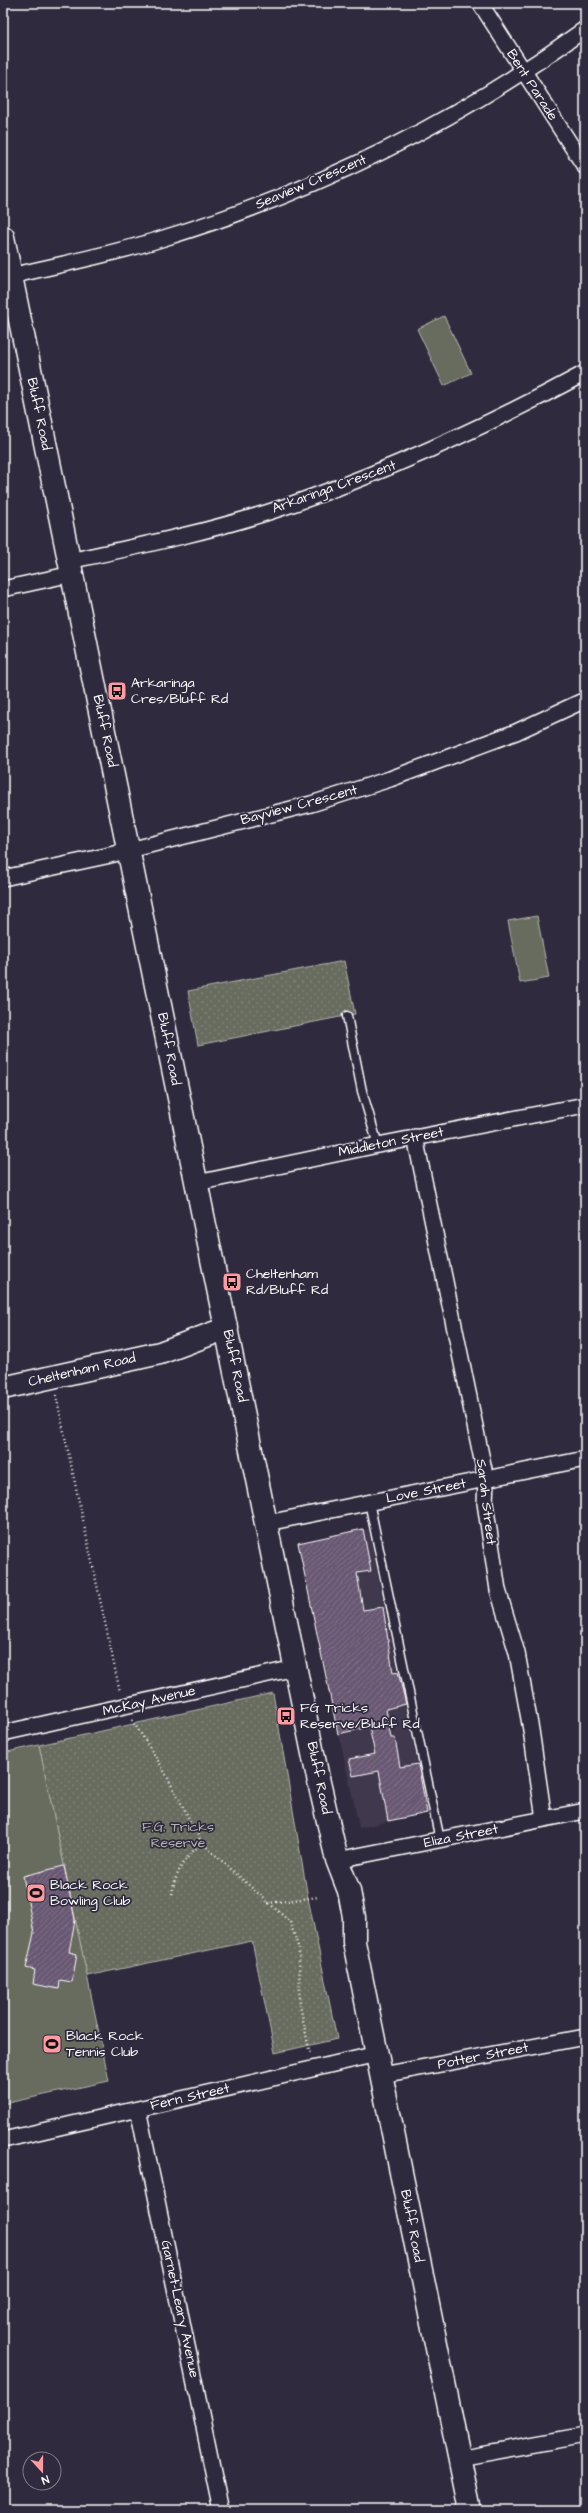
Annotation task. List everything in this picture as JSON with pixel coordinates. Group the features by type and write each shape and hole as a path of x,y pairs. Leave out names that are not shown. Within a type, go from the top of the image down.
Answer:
{"main road":[{"name":"Bluff Road","path":"3,237 11,276 10,306 71,568 336,1860 335,1893 341,1920 354,1942 470,2510"},
{"name":"Cheltenham Road","path":"3,1388 229,1337"}],"street":[{"name":"Bent Parade","path":"480,3 585,167"},
{"name":"Seaview Crescent","path":"11,276 113,253 164,238 263,204 389,148 441,120 524,72 585,30"},
{"name":"Arkaringa Crescent","path":"3,589 279,508 364,478 465,434 528,404 585,373"},
{"name":"Bayview Crescent","path":"3,878 129,850 311,804 390,779 516,732 585,700"},
{"name":"Middleton Street","path":"197,1183 378,1144 585,1105"},
{"name":"Sarah Street","path":"415,1137 486,1479 485,1503 498,1590 517,1653 531,1730 544,1820"},
{"name":"Love Street","path":"266,1522 585,1459"},
{"name":"McKay Avenue","path":"3,1733 296,1668"},
{"name":"Eliza Street","path":"336,1860 585,1811"},
{"name":"Potter Street","path":"382,2075 585,2038"},
{"name":"Fern Street","path":"3,2140 377,2054"},
{"name":"Garnet-Leary Avenue","path":"138,2109 221,2510"},
{"path":"459,2458 585,2435"}],"lane":[{"path":"347,1016 362,1091 378,1144"},
{"path":"369,1502 440,1840"}],"path":[{"path":"52,1377 123,1707 162,1767 202,1844 290,1922 299,1949 300,2005 314,2068"},
{"path":"172,1894 176,1873 188,1855 202,1844"},
{"path":"267,1903 318,1897"}],"shaded area":[{"path":"368,1529 428,1813 359,1828 298,1543"}],"green space":[{"path":"444,316 471,373 444,386 417,329"},
{"path":"537,916 549,978 520,983 508,921"},
{"path":"344,961 355,1014 198,1045 188,991"},
{"name":"F.G. Tricks Reserve","path":"273,1693 308,1898 337,2039 275,2053 252,1941 87,1976 39,1745"},
{"name":"Black Rock Bowling Club","path":"39,1745 109,2081 3,2104 3,1753"}],"building":[{"path":"363,1529 371,1571 357,1573 363,1610 383,1607 393,1673 398,1672 406,1704 386,1709 391,1738 395,1738 400,1767 418,1764 427,1813 388,1821 379,1771 353,1776 349,1759 375,1754 369,1727 338,1734 298,1543"},
{"path":"64,1866 75,1920 69,1952 77,1954 72,1982 60,1980 59,1989 33,1984 35,1970 26,1968 34,1933 23,1876"}],"place":[{"name":"Arkaringa Cres/Bluff Rd","path":"117,691"},
{"name":"Cheltenham Rd/Bluff Rd","path":"232,1282"},
{"name":"FG Tricks Reserve/Bluff Rd","path":"286,1716"},
{"name":"Black Rock Bowling Club","path":"36,1893"},
{"name":"Black Rock Tennis Club","path":"52,2044"}]}
